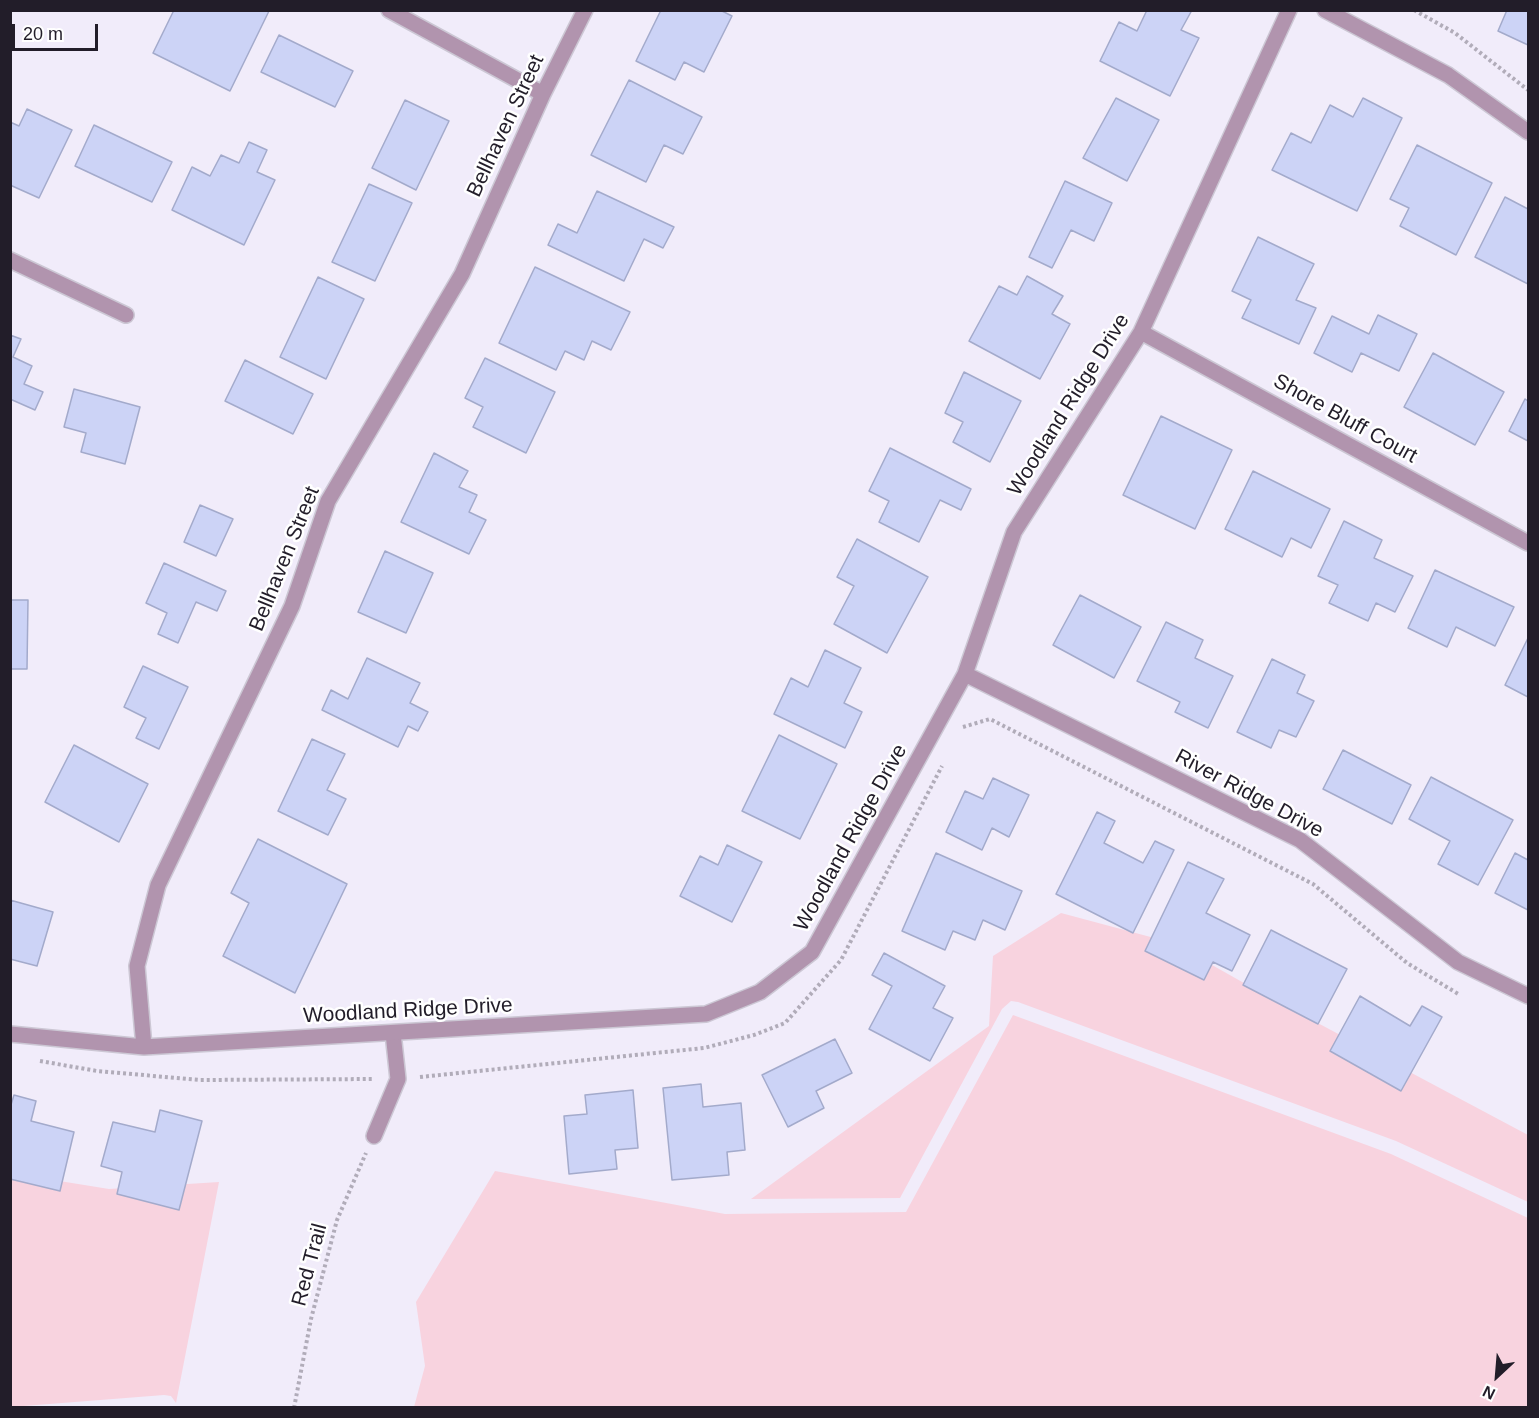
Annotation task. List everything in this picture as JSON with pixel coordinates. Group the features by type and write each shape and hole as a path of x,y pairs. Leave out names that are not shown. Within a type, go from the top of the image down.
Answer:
{"street":[{"path":"389,10 543,94"},
{"name":"Bellhaven Street","path":"144,1047 138,966 158,885 292,606 328,501 462,274 543,94 585,10"},
{"name":"Woodland Ridge Drive","path":"10,1034 144,1047 706,1014 760,992 812,952 965,674 1014,532 1141,332 1289,10"},
{"path":"1325,10 1448,75 1528,132"},
{"path":"10,260 126,315"},
{"name":"Shore Bluff Court","path":"1141,332 1528,543"},
{"name":"River Ridge Drive","path":"965,674 1300,840 1458,962 1528,996"},
{"path":"374,1136 398,1079 393,1033"}],"path":[{"path":"1414,10 1455,33 1528,90"},
{"name":"Red Trail","path":"294,1407 311,1319 337,1220 374,1136"}],"shaded area":[{"path":"1061,913 1173,943 1267,996 1528,1135 1528,1202 1396,1141 1011,1001 1002,1009 900,1198 751,1199 989,1026 993,956"},
{"path":"1013,1015 1391,1154 1528,1218 1528,1407 414,1407 425,1366 416,1302 495,1171 725,1214 906,1212"},
{"path":"10,1173 109,1189 219,1182 176,1403 171,1396 164,1395 11,1407"}],"building":[{"path":"174,10 269,11 230,91 153,53"},
{"path":"661,10 720,10 732,16 704,72 684,62 675,80 636,61"},
{"path":"1147,10 1192,10 1181,30 1199,38 1170,96 1100,61 1119,22 1137,31"},
{"path":"1507,10 1528,10 1528,45 1498,31"},
{"path":"279,35 353,71 335,107 261,72"},
{"path":"629,80 702,117 683,154 664,145 646,182 591,155"},
{"path":"1116,98 1159,120 1127,181 1083,158"},
{"path":"1363,98 1402,118 1357,211 1272,170 1291,133 1311,143 1330,105 1353,117"},
{"path":"405,100 449,121 416,190 372,168"},
{"path":"27,109 72,130 39,198 10,185 10,122 19,126"},
{"path":"94,125 172,162 152,202 75,166"},
{"path":"249,142 267,150 257,172 275,180 244,245 172,210 192,167 210,176 221,155 239,163"},
{"path":"1417,145 1492,183 1456,255 1400,226 1409,208 1390,199"},
{"path":"1065,181 1112,203 1094,241 1071,230 1052,268 1029,257"},
{"path":"369,184 412,203 375,281 332,262"},
{"path":"597,191 674,227 663,248 644,239 624,281 548,245 558,224 577,233"},
{"path":"1505,197 1528,209 1528,284 1475,257"},
{"path":"1258,237 1314,264 1296,300 1316,308 1299,344 1242,318 1251,300 1232,291"},
{"path":"535,267 630,312 611,350 592,341 584,360 565,351 556,370 499,343"},
{"path":"1027,276 1063,296 1052,314 1070,324 1040,379 969,341 999,286 1017,295"},
{"path":"318,277 364,299 326,379 280,357"},
{"path":"1378,315 1417,334 1399,371 1361,353 1352,372 1314,353 1332,316 1369,334"},
{"path":"10,335 21,339 13,357 32,366 24,384 43,392 35,410 10,399"},
{"path":"1433,353 1504,392 1475,445 1404,407"},
{"path":"485,358 555,392 526,453 473,427 483,407 465,398"},
{"path":"245,360 313,394 293,434 225,401"},
{"path":"964,372 1021,401 990,462 953,442 963,422 945,413"},
{"path":"74,389 140,407 125,464 81,452 86,433 64,427"},
{"path":"1525,399 1528,401 1528,441 1509,431"},
{"path":"1161,416 1232,450 1195,529 1123,495"},
{"path":"890,448 971,489 961,510 940,500 919,542 879,522 889,501 869,491"},
{"path":"434,453 468,471 459,487 477,495 469,512 486,520 469,554 401,522"},
{"path":"1253,471 1330,509 1311,548 1291,538 1282,557 1225,529"},
{"path":"200,505 233,519 216,556 184,542"},
{"path":"1344,521 1382,540 1374,558 1413,576 1395,612 1376,603 1368,621 1329,603 1338,585 1318,576"},
{"path":"857,539 928,577 887,653 834,624 854,586 837,577"},
{"path":"385,551 433,573 406,633 358,612"},
{"path":"164,563 226,591 217,611 196,602 178,643 158,634 167,613 146,603"},
{"path":"1435,570 1514,607 1495,646 1456,627 1447,647 1408,628"},
{"path":"1080,595 1141,627 1114,678 1053,645"},
{"path":"10,600 28,600 27,669 10,669"},
{"path":"1166,622 1203,640 1195,658 1233,676 1208,728 1175,712 1180,702 1137,681"},
{"path":"1528,638 1528,697 1505,685"},
{"path":"825,650 861,668 844,703 862,712 845,748 774,714 791,678 808,687"},
{"path":"367,658 420,683 410,703 428,712 418,731 408,726 398,747 322,710 331,690 348,699"},
{"path":"1272,659 1305,675 1297,693 1314,701 1296,737 1279,730 1271,748 1237,732"},
{"path":"143,666 188,687 159,749 136,738 146,718 124,707"},
{"path":"779,735 837,764 800,839 742,811"},
{"path":"312,739 345,754 327,790 346,799 328,835 278,811"},
{"path":"74,745 148,784 119,842 45,802"},
{"path":"1343,750 1411,785 1392,824 1323,789"},
{"path":"1431,777 1513,820 1478,885 1438,864 1450,841 1409,819"},
{"path":"993,778 1029,795 1009,837 992,828 982,850 946,832 965,791 983,799"},
{"path":"1097,812 1115,821 1104,843 1143,863 1155,841 1174,850 1133,933 1056,894"},
{"path":"258,839 347,884 295,993 223,956 249,903 231,893"},
{"path":"727,845 762,862 732,922 680,896 700,856 718,865"},
{"path":"936,853 1022,891 1005,930 983,920 975,940 953,931 945,950 902,931"},
{"path":"1515,853 1528,860 1528,910 1495,893"},
{"path":"1188,862 1224,879 1206,913 1250,935 1232,971 1213,962 1204,980 1145,951"},
{"path":"10,900 53,912 37,966 10,959"},
{"path":"1271,930 1347,969 1318,1024 1243,985"},
{"path":"884,953 945,986 933,1008 953,1018 930,1061 869,1029 892,986 872,975"},
{"path":"1360,996 1410,1026 1422,1006 1442,1017 1401,1091 1330,1051"},
{"path":"835,1039 852,1073 816,1091 824,1108 788,1127 762,1075"},
{"path":"701,1084 703,1107 741,1103 745,1150 727,1152 729,1175 672,1180 663,1088"},
{"path":"633,1090 638,1148 615,1150 617,1169 569,1174 564,1116 587,1114 585,1095"},
{"path":"14,1095 36,1101 31,1121 74,1132 60,1191 10,1179 10,1108"},
{"path":"160,1110 202,1121 179,1210 117,1194 122,1172 101,1166 113,1122 155,1132"}]}
